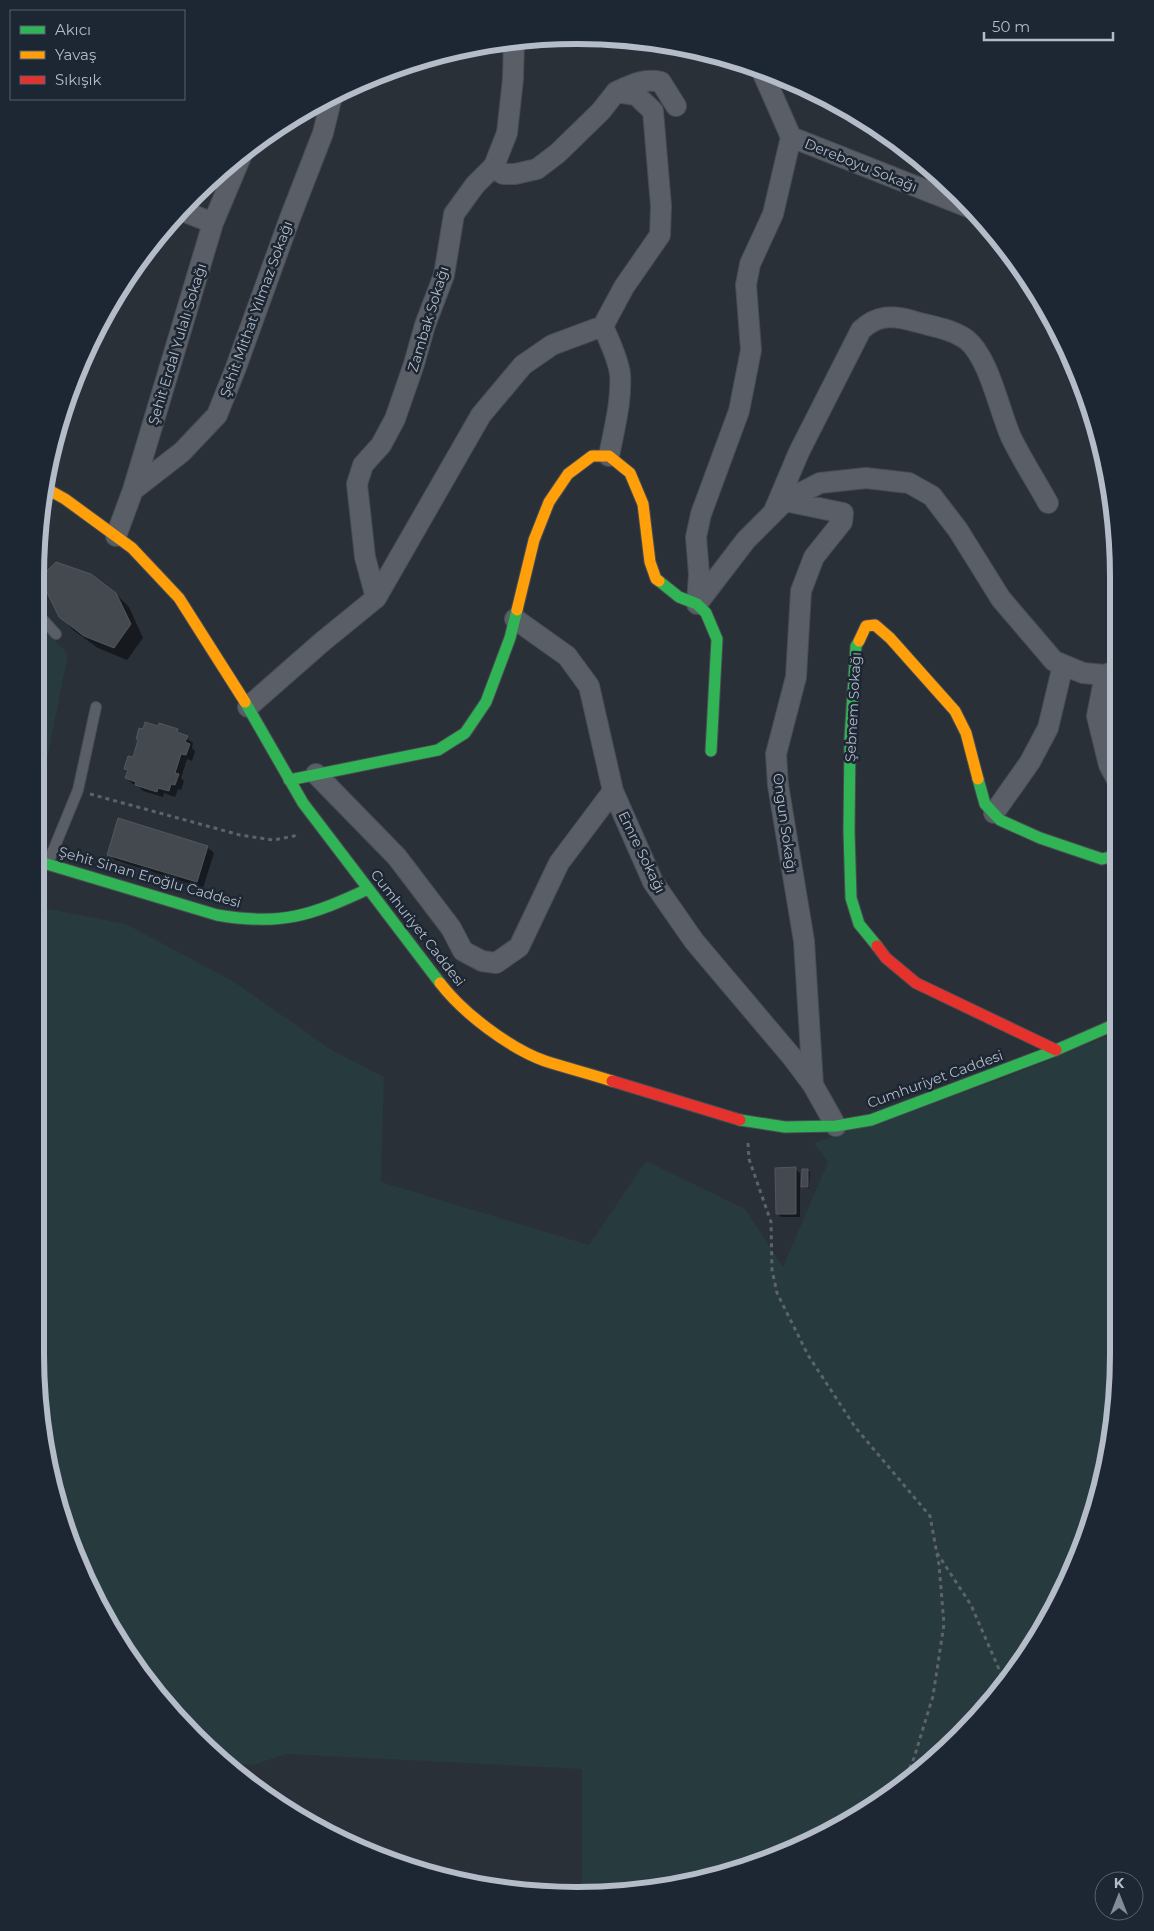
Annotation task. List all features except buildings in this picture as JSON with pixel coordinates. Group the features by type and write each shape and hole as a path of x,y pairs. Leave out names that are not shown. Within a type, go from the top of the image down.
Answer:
{"street":[{"name":"Zambak Sokağı","path":"376,598 365,558 357,484 363,465 382,445 398,410 425,325 444,275 454,214 475,185 494,166 507,133 513,79 514,47"},
{"name":"Dereboyu Sokağı","path":"765,78 791,137 956,202"},
{"path":"494,166 503,174 515,174 537,169 558,153 601,111 616,92 636,83 651,79 661,82 676,106"},
{"path":"248,707 322,642 376,598 481,414 523,365 552,345 603,326 624,287 660,235 661,206 653,111 636,95 616,92"},
{"name":"Şehit Mithat Yılmaz Sokağı","path":"133,490 182,452 217,414 323,133 330,105"},
{"path":"697,604 699,574 696,537 701,514 739,411 751,350 746,285 750,264 761,236 773,214 791,137"},
{"name":"Şehit Erdal Yulalı Sokağı","path":"116,536 133,490 213,223 237,166"},
{"path":"188,213 213,223"},
{"path":"779,507 799,452 861,330 877,319 888,316 902,318 957,334 973,346 990,376 996,399 1012,438 1048,503"},
{"path":"603,326 612,346 620,373 619,401 608,456"},
{"path":"289,780 438,750 465,734 486,702 510,638 534,540 549,502 568,474 592,456 608,456 630,473 643,504 650,562 656,579 679,597 697,604 706,613 717,639 711,751"},
{"path":"697,604 746,540 779,507 820,483 866,478 909,483 932,496 958,530 1001,599 1054,661 1083,673 1110,672"},
{"name":"Cumhuriyet Caddesi","path":"51,491 65,499 132,548 179,598 248,707 289,780 368,889 449,994 493,1033 544,1060 746,1122 785,1127 836,1126 870,1120 1056,1050 1110,1026"},
{"name":"Ongun Sokağı","path":"779,507 843,513 842,522 814,557 800,590 796,676 776,754 778,785 804,941 813,1086"},
{"name":"Emre Sokağı","path":"515,619 567,656 589,686 613,791 653,882 694,941 792,1057 813,1086 836,1126"},
{"name":"Şebnem Sokağı","path":"1056,1050 916,983 886,958 859,924 851,898 849,831 850,739 856,646 866,626 875,625 890,638 955,711 966,734 985,804 1000,820 1040,838 1102,859 1110,856"},
{"path":"994,813 1030,762 1048,728 1063,665"},
{"path":"1110,678 1097,716 1110,764"},
{"path":"316,774 397,857 451,928 463,951 482,961 496,963 519,947 559,863 613,791"},
{"name":"Şehit Sinan Eroğlu Caddesi","path":"44,862 217,915 240,920 280,920 311,914 368,889"}],"lane":[{"path":"44,621 56,634"},
{"path":"44,860 78,790 96,707"}],"path":[{"path":"78,790 240,835 273,840 294,836 318,822"},
{"path":"746,1122 749,1159 771,1222 772,1270 777,1293 808,1355 850,1419 930,1516 944,1624 933,1696 908,1772"},
{"path":"936,1552 971,1605 1002,1676"}],"green space":[{"path":"44,630 68,654 44,774"},
{"path":"44,908 126,924 236,983 330,1049 384,1077 381,1182 589,1245 646,1161 745,1209 783,1267 828,1162 814,1143 1004,1078 1110,1035 1109,1389 1106,1424 1092,1492 1070,1558 1039,1621 1000,1679 978,1706 929,1755 902,1777 844,1816 781,1847 715,1869 681,1877 647,1883 582,1887 582,1769 286,1754 253,1765 236,1764 225,1755 176,1706 154,1679 115,1621 99,1590 84,1558 62,1492 48,1424 45,1389"}],"traffic: fast":[{"path":"659,581 679,597 697,604 706,613 717,639 711,751"},
{"path":"289,780 438,750 465,733 486,702 510,638 517,610"},
{"path":"859,641 856,646 850,739 849,831 851,898 859,924 877,946"},
{"path":"245,702 303,803 440,983"},
{"path":"978,779 985,804 1000,820 1040,838 1102,859 1110,857"},
{"path":"44,863 217,915 239,918 278,919 295,916 329,906 368,889"},
{"path":"740,1120 785,1127 836,1126 871,1120 1056,1050 1110,1026"}],"traffic: slow":[{"path":"517,610 534,540 549,502 568,474 592,456 609,456 630,473 643,504 650,562 656,579 659,581"},
{"path":"51,491 65,499 132,548 179,598 245,702"},
{"path":"859,641 866,626 875,625 890,638 955,711 966,733 978,779"},
{"path":"440,983 474,1017 517,1048 545,1061 612,1081"}],"traffic: jam":[{"path":"877,946 886,958 916,983 1056,1050"},
{"path":"612,1081 740,1120"}]}
